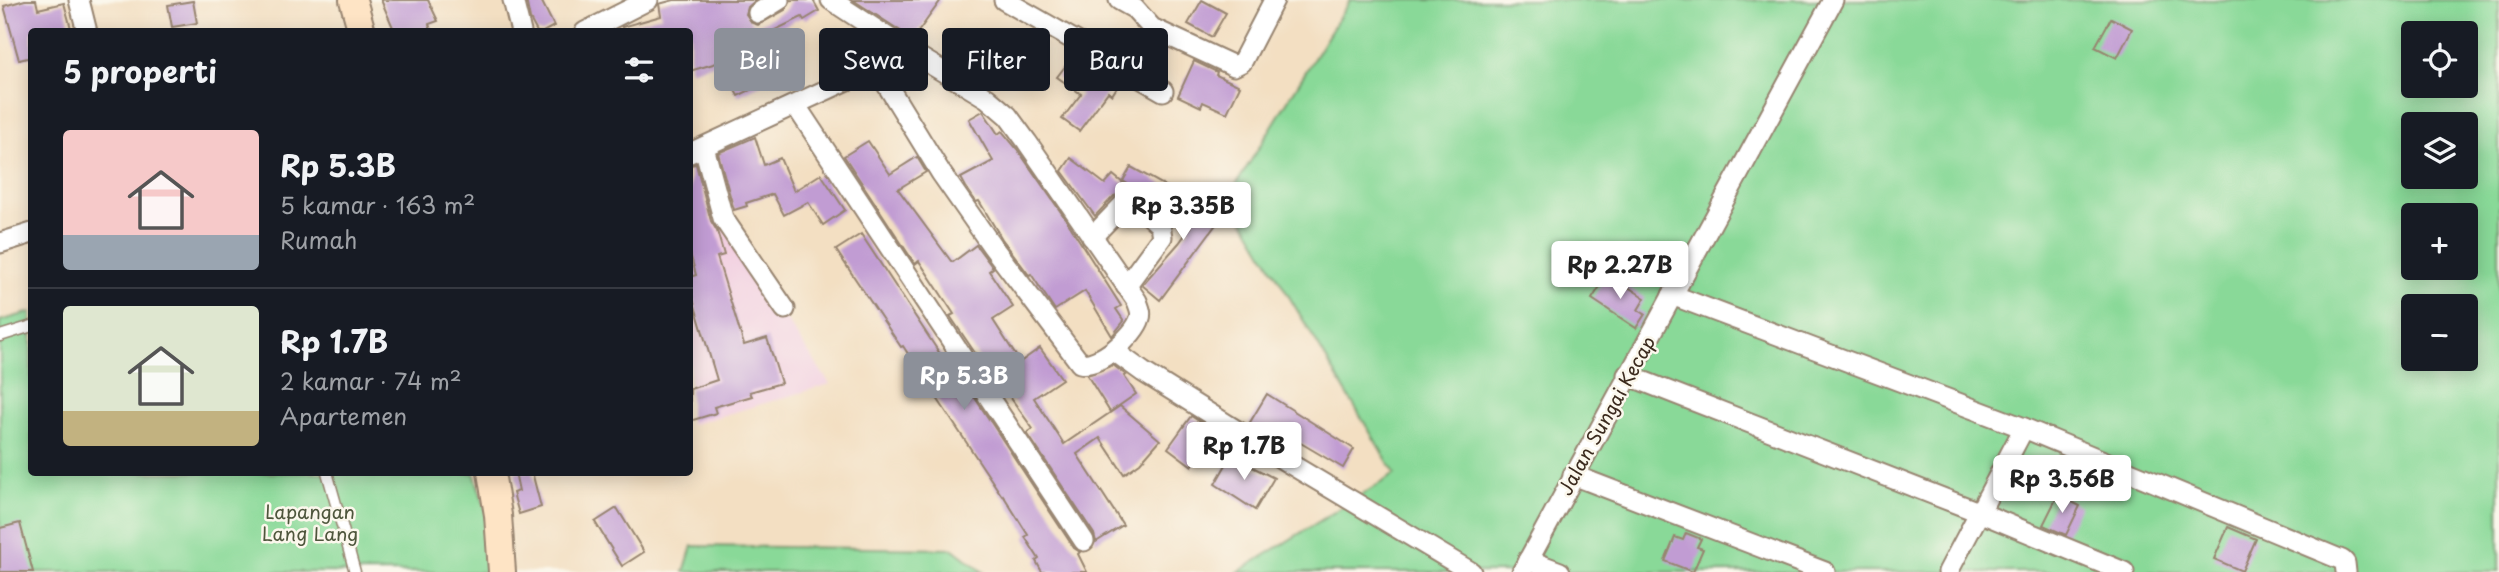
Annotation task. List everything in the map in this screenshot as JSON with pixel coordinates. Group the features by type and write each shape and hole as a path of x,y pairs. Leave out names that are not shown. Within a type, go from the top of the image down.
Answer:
{"street":[{"path":"79,0 86,28"},
{"path":"353,0 361,28"},
{"path":"513,0 520,28"},
{"path":"593,28 648,0"},
{"path":"758,13 779,0"},
{"path":"831,0 874,28"},
{"path":"1004,0 1064,34"},
{"path":"1119,0 1135,9 1152,28 1234,66 1242,62 1274,0"},
{"name":"Jalan Sungai Kecap","path":"1525,566 1833,0"},
{"path":"891,91 941,173 1080,363 1088,365 1114,351 1135,329 1140,319 1137,301 1009,116 987,98 928,62"},
{"path":"785,309 723,218 697,150 827,91"},
{"path":"796,106 1084,541"},
{"path":"1093,237 1123,205 1136,205 1160,225 1163,237 1126,286"},
{"path":"0,243 28,234"},
{"path":"1672,295 2024,428 2342,559 2347,567 2346,572"},
{"path":"1114,351 1287,462 1471,572"},
{"path":"1627,375 1981,513 2124,572"},
{"path":"1948,572 2024,428"},
{"path":"1573,475 1825,572"},
{"path":"492,476 498,515 502,572"},
{"path":"1525,566 1560,572"}],"lane":[{"path":"0,337 28,327"},
{"path":"328,476 355,572"}],"shaded area":[{"path":"717,219 830,384 693,424 693,229"}],"green space":[{"path":"1350,0 2499,0 2499,572 1238,572 1395,474 1229,196"},
{"name":"Lapangan Lang Lang","path":"28,313 28,476 475,476 487,513 489,572 0,572 0,321"},
{"path":"692,546 953,549 983,572 684,572"}],"building":[{"path":"25,0 36,0 38,9 64,3 71,28 28,28 28,58 19,60 4,6"},
{"path":"381,0 428,0 438,21 429,24 430,28 393,28"},
{"path":"526,0 541,0 554,26 535,28"},
{"path":"674,0 756,0 748,7 746,14 752,23 758,25 785,10 791,0 813,0 819,11 804,20 802,17 779,28 714,28 714,64 693,70 693,28 622,28 661,16 659,4"},
{"path":"853,0 941,0 921,28 896,28"},
{"path":"1202,0 1226,13 1212,37 1188,24"},
{"path":"193,1 197,23 172,27 168,5"},
{"path":"2111,18 2132,29 2117,58 2095,47"},
{"path":"1194,61 1240,86 1227,113 1203,102 1201,107 1178,96"},
{"path":"1064,68 1064,82 1057,77"},
{"path":"735,91 748,91 738,96"},
{"path":"1077,91 1115,91 1112,95 1108,92 1079,131 1062,119 1081,94"},
{"path":"983,111 998,134 1002,131 1017,149 1121,306 1116,309 1124,321 1112,336 1085,291 1055,310 1031,274 1029,275 1002,239 979,201 976,202 966,187 961,178 993,161 969,119"},
{"path":"755,137 764,165 780,158 794,191 821,174 845,210 823,225 808,202 784,215 773,194 734,210 718,153"},
{"path":"868,141 890,174 917,157 926,172 898,189 951,261 976,245 993,268 989,271 1013,307 993,320 1020,362 1040,348 1062,379 1034,398 1064,444 1120,406 1160,440 1140,463 1124,474 1100,438 1077,454 1123,525 1096,542 1094,534 1027,433 1033,429 993,373 990,375 950,316 954,314 919,261 915,264 844,156"},
{"path":"1071,158 1105,184 1113,175 1129,188 1125,193 1114,196 1095,216 1062,171"},
{"path":"693,164 696,164 711,221 724,255 717,257 744,345 767,338 781,383 750,392 752,396 714,407 716,413 693,420 693,388 717,380 693,299 693,276 696,275 693,264"},
{"path":"1131,167 1171,189 1161,205 1123,181"},
{"path":"1172,189 1201,207 1207,201 1223,215 1160,300 1142,285 1179,243 1190,228 1186,225 1192,218 1164,201"},
{"path":"861,234 948,366 968,394 971,392 1074,548 1080,552 1078,554 1087,572 1042,572 1036,561 1039,559 1025,537 1028,535 1003,495 836,250"},
{"path":"1608,274 1645,298 1638,310 1645,314 1636,328 1592,299"},
{"path":"1113,365 1126,375 1124,376 1136,394 1110,412 1087,375"},
{"path":"1267,394 1354,449 1343,468 1299,442 1293,451 1249,424"},
{"path":"1191,416 1216,432 1192,466 1168,448"},
{"path":"1231,456 1274,478 1255,510 1215,484"},
{"path":"516,476 533,476 541,507 519,514 513,493 519,491"},
{"path":"2058,495 2080,506 2066,535 2043,525"},
{"path":"617,508 644,552 622,566 595,522"},
{"path":"20,523 33,572 0,572 0,528"},
{"path":"2228,527 2256,539 2242,571 2214,559"},
{"path":"1686,533 1701,539 1697,547 1703,549 1693,572 1665,561 1675,537 1683,540"}]}
